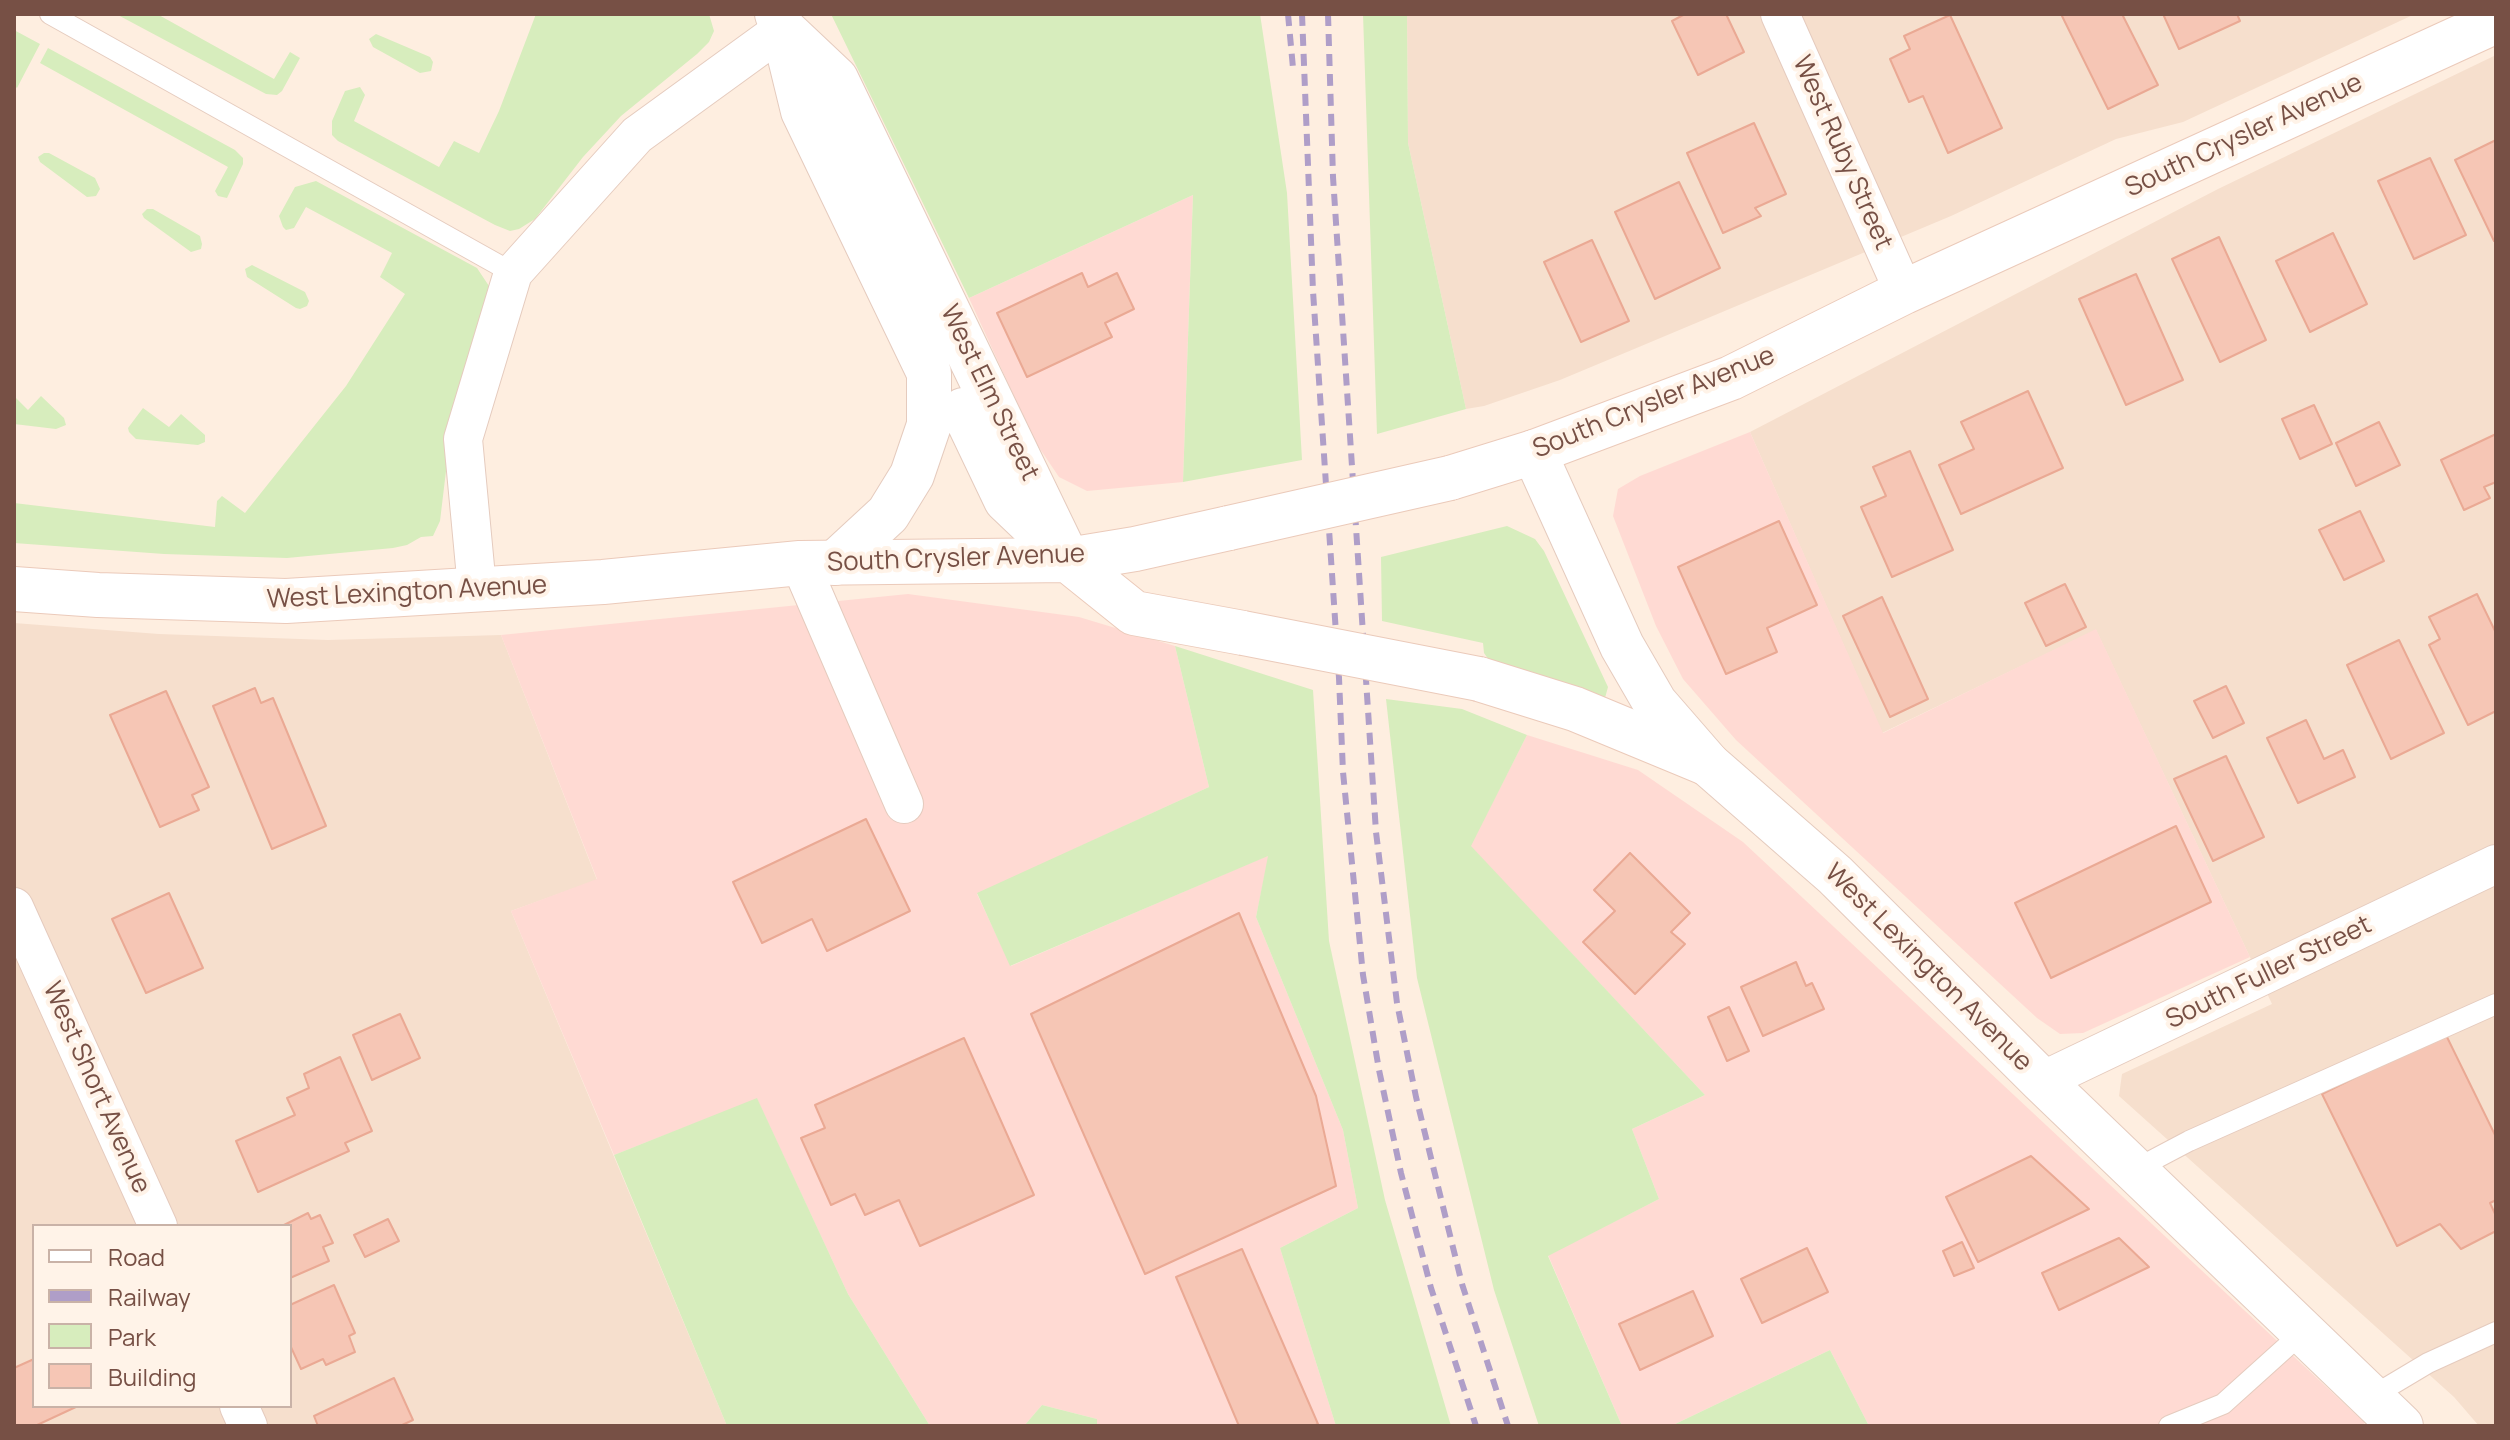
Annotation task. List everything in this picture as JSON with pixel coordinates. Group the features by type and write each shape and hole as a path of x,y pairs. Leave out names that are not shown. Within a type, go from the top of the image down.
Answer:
{"main road":[{"name":"South Crysler Avenue","path":"817,563 1068,560 1135,549 1450,478 1534,452 1731,378 1904,292 2496,21"},
{"name":"West Elm Street","path":"780,22 803,111 929,373 956,395 1006,500 1068,560"},
{"name":"West Elm Street","path":"780,22 836,79 1068,560"},
{"name":"West Elm Street","path":"817,563 888,514 912,475 929,425 929,373"},
{"name":"West Lexington Avenue","path":"1534,452 1622,646 1655,703 1708,764 1835,875 2042,1081 2386,1411"},
{"path":"1068,560 1134,613 1479,679 1575,709 1708,764"},
{"name":"West Lexington Avenue","path":"14,589 286,601 603,582 817,563"}],"street":[{"name":"West Ruby Street","path":"1780,14 1904,292"},
{"path":"477,588 463,439 513,273 637,135 780,22"},
{"path":"817,563 904,804"},
{"name":"South Fuller Street","path":"2042,1081 2496,864"},
{"name":"West Short Avenue","path":"14,907 157,1224"}],"lane":[{"path":"50,14 513,273"},
{"path":"2134,1170 2189,1141 2496,1004"},
{"path":"2169,1426 2223,1404 2303,1332"},
{"path":"2386,1411 2428,1363 2496,1332"}],"shaded area":[{"path":"1407,14 2415,14 2183,122 2116,139 1951,216 1560,380 1484,406 1466,409 1408,143"},
{"path":"2496,55 2496,1426 2479,1426 2454,1397 2119,1096 2122,1074 2272,1004 2096,630 1882,733 1750,432 2218,189"},
{"path":"1193,195 1183,482 1087,491 1059,477 1034,440 969,298"},
{"path":"1750,432 1883,733 2096,629 2250,957 2083,1033 2060,1034 2037,1018 1736,740 1683,679 1656,626 1613,516 1618,489 1640,476"},
{"path":"908,594 1079,617 1175,646 1209,787 977,894 1011,966 1269,855 1256,917 1343,1130 1358,1208 1280,1248 1336,1426 1097,1426 1097,1419 1042,1405 1024,1426 930,1426 848,1294 757,1099 614,1155 511,911 597,879 501,635"},
{"path":"14,623 159,634 328,640 501,635 597,880 511,911 727,1426 14,1426"},
{"path":"1527,735 1638,770 1743,842 2365,1423 2360,1426 1869,1426 1830,1350 1671,1426 1622,1426 1548,1255 1659,1199 1632,1129 1705,1095 1470,846"}],"green space":[{"path":"116,14 157,14 274,79 290,52 300,58 282,91 277,95 266,94"},
{"path":"536,14 709,14 714,31 709,42 697,54 621,116 583,157 535,219 519,229 510,231 495,225 332,135 332,121 345,91 360,87 365,95 354,121 439,167 454,141 479,153 499,111"},
{"path":"831,14 1260,14 1287,193 1302,460 1183,482 1193,195 969,298"},
{"path":"1363,14 1407,14 1408,143 1466,409 1377,434"},
{"path":"14,30 40,44 17,88 14,85"},
{"path":"376,34 430,57 433,62 431,71 420,73 373,47 369,39"},
{"path":"48,48 235,150 243,158 243,164 227,198 218,196 215,191 228,167 40,63"},
{"path":"44,153 95,178 100,189 96,196 87,197 40,162 38,157"},
{"path":"316,181 477,268 491,289 449,446 440,521 433,536 421,537 393,548 287,558 164,554 14,543 14,503 215,527 217,501 222,496 245,513 346,386 405,294 380,277 392,253 306,207 294,228 286,230 283,227 279,216 295,187"},
{"path":"147,209 153,209 200,236 201,249 191,252 144,218 142,214"},
{"path":"252,265 305,292 309,301 307,306 296,308 247,277 245,269"},
{"path":"14,396 28,410 41,396 64,418 66,425 56,429 14,424"},
{"path":"143,408 169,427 181,414 205,435 205,442 198,445 136,439 128,428"},
{"path":"1507,526 1535,539 1544,551 1608,687 1605,698 1493,666 1484,653 1483,643 1382,621 1381,557"},
{"path":"1175,646 1313,690 1329,941 1385,1200 1451,1426 1336,1426 1280,1248 1358,1208 1343,1130 1256,917 1268,856 1010,966 977,893 1209,787"},
{"path":"1386,699 1462,709 1527,735 1471,846 1705,1095 1632,1129 1659,1199 1548,1256 1622,1426 1539,1426 1494,1290 1417,978"},
{"path":"757,1098 848,1294 930,1426 727,1426 614,1155"},
{"path":"1830,1350 1869,1426 1671,1426"},
{"path":"1042,1405 1097,1419 1097,1426 1024,1426"}],"building":[{"path":"1685,14 1726,14 1744,52 1698,75 1672,21"},
{"path":"2061,14 2122,14 2158,85 2108,109"},
{"path":"2163,14 2237,14 2240,21 2179,49"},
{"path":"1950,15 2002,128 1948,153 1923,96 1909,102 1890,59 1910,49 1904,36"},
{"path":"1754,123 1786,194 1755,208 1761,216 1723,233 1687,153"},
{"path":"2496,140 2496,240 2494,241 2455,160"},
{"path":"2430,158 2466,235 2414,259 2378,181"},
{"path":"1679,182 1720,268 1655,299 1615,212"},
{"path":"2333,233 2367,304 2310,332 2276,261"},
{"path":"2219,237 2266,340 2220,362 2172,259"},
{"path":"1592,240 1629,321 1581,342 1544,262"},
{"path":"1082,273 1088,287 1117,273 1134,309 1105,323 1112,337 1027,377 997,313"},
{"path":"2136,274 2183,380 2126,405 2079,299"},
{"path":"2028,391 2063,468 1961,514 1939,465 1974,449 1961,422"},
{"path":"2314,405 2332,444 2300,459 2282,419"},
{"path":"2379,422 2400,465 2356,486 2336,443"},
{"path":"2496,434 2496,482 2484,487 2490,498 2464,510 2441,460"},
{"path":"1910,451 1953,550 1892,577 1861,507 1886,496 1873,467"},
{"path":"2360,511 2384,561 2344,580 2319,530"},
{"path":"1779,521 1817,605 1767,628 1777,652 1726,674 1678,567"},
{"path":"2065,584 2086,627 2046,646 2025,603"},
{"path":"2477,594 2496,633 2496,711 2468,725 2429,645 2440,639 2429,617"},
{"path":"1882,597 1928,699 1890,717 1843,616"},
{"path":"2399,640 2444,733 2391,759 2347,665"},
{"path":"2226,686 2244,723 2213,738 2194,701"},
{"path":"255,688 261,703 273,698 326,826 272,849 213,706"},
{"path":"166,691 209,787 192,795 199,810 160,827 110,715"},
{"path":"2306,720 2324,759 2343,750 2355,777 2298,803 2267,738"},
{"path":"2226,756 2264,837 2213,861 2174,779"},
{"path":"866,819 910,911 827,951 812,919 762,943 733,882"},
{"path":"2176,826 2211,902 2051,978 2015,903"},
{"path":"1630,853 1690,913 1671,932 1685,944 1635,994 1583,942 1615,911 1594,890"},
{"path":"169,893 203,968 146,993 112,919"},
{"path":"1239,913 1316,1096 1336,1186 1145,1274 1031,1014"},
{"path":"1796,962 1806,986 1812,983 1824,1009 1763,1036 1741,987"},
{"path":"1729,1007 1749,1051 1727,1061 1708,1017"},
{"path":"400,1014 420,1058 372,1080 353,1035"},
{"path":"2445,1033 2496,1137 2496,1200 2490,1203 2496,1216 2496,1231 2461,1249 2440,1224 2397,1246 2322,1094"},
{"path":"964,1038 1034,1195 920,1246 899,1200 865,1215 855,1194 831,1205 801,1138 825,1128 815,1105"},
{"path":"340,1057 372,1131 345,1143 349,1151 258,1192 236,1141 295,1115 287,1098 309,1088 304,1074"},
{"path":"2031,1156 2089,1209 1978,1262 1946,1197"},
{"path":"308,1213 311,1219 320,1215 333,1243 323,1247 329,1261 292,1277 292,1224 286,1224"},
{"path":"388,1219 399,1241 365,1257 354,1235"},
{"path":"2119,1238 2149,1267 2059,1310 2042,1273"},
{"path":"1962,1242 1974,1268 1954,1276 1943,1251"},
{"path":"1807,1248 1828,1292 1762,1323 1741,1279"},
{"path":"1242,1249 1318,1424 1239,1426 1176,1277"},
{"path":"334,1285 355,1333 349,1336 355,1352 326,1365 323,1359 301,1369 292,1349 292,1304"},
{"path":"1693,1291 1713,1336 1640,1370 1619,1324"},
{"path":"32,1360 32,1408 74,1408 35,1426 14,1426 14,1368"},
{"path":"394,1378 413,1420 400,1426 318,1426 314,1416"}],"railway":[{"path":"1288,14 1293,68"},
{"path":"1302,14 1313,291 1343,772 1363,975 1401,1173 1431,1288 1476,1426"},
{"path":"1328,14 1333,177 1376,832 1397,1003 1416,1097 1462,1284 1508,1426"}]}
